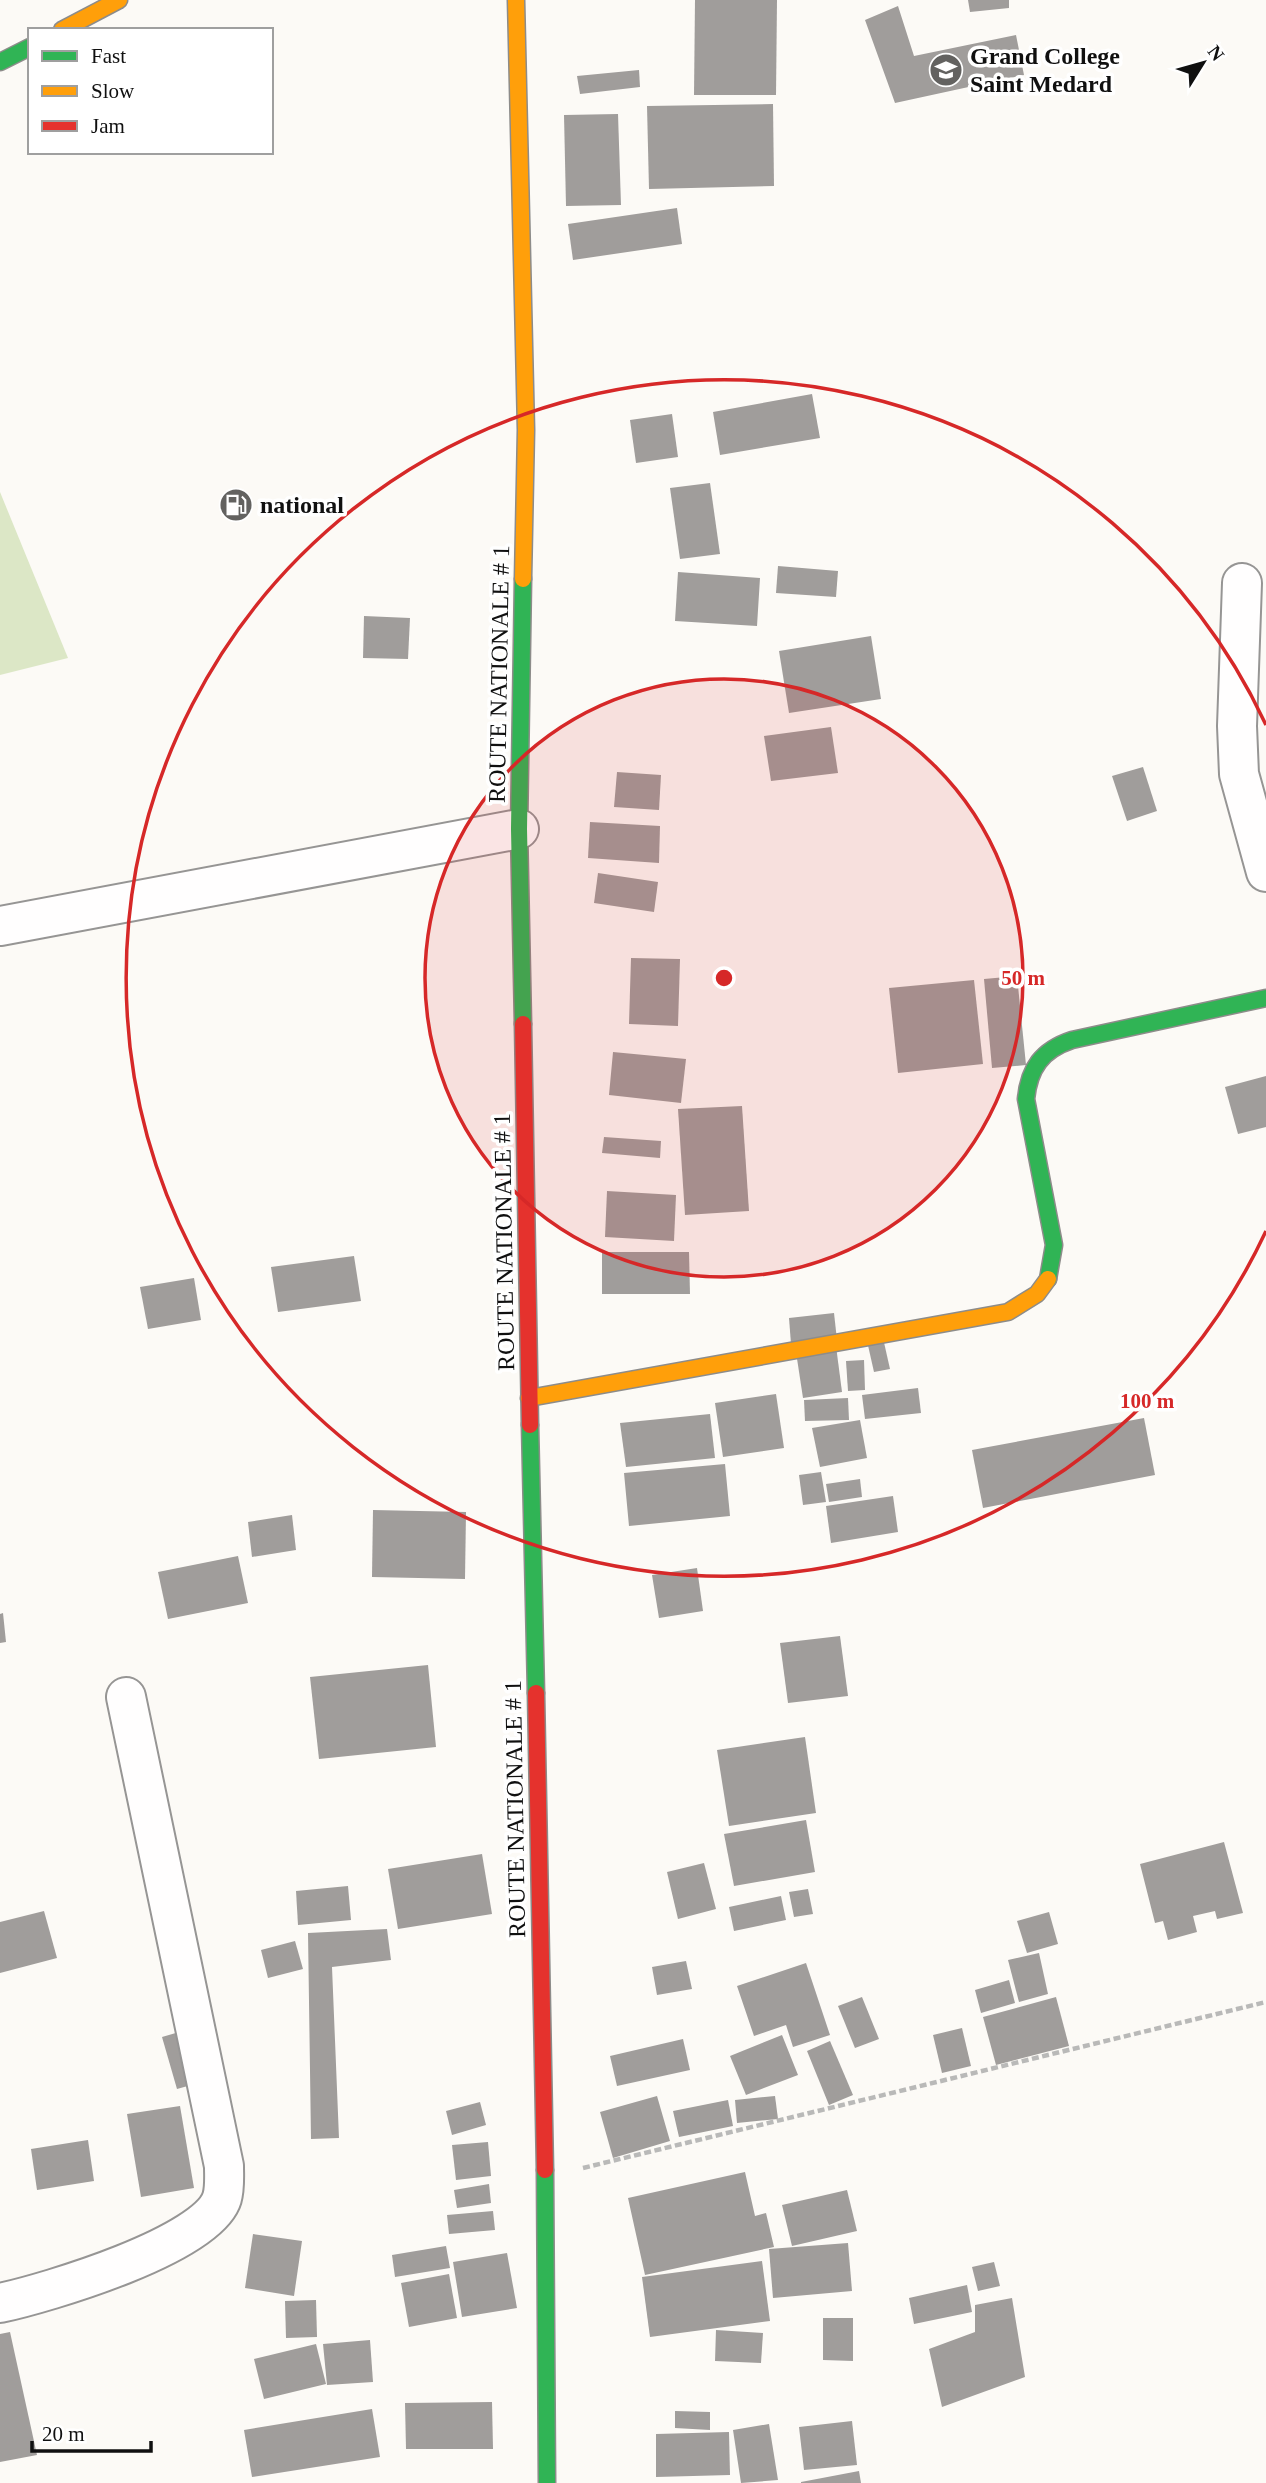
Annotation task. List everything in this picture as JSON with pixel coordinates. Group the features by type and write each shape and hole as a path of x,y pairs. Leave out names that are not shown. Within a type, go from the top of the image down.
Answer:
{"main road":[{"path":"66,28 119,0"},
{"name":"ROUTE NATIONALE # 1","path":"516,0 526,430 519,829 545,2178 547,2483"},
{"path":"0,62 28,48"},
{"path":"529,1398 1008,1312 1027,1303 1044,1287 1052,1269 1054,1245 1026,1099 1027,1081 1037,1061 1053,1046 1072,1040 1266,998"}],"street":[{"path":"1242,583 1237,726 1239,774 1266,872"},
{"path":"0,926 519,829"},
{"path":"0,2303 38,2295 159,2250 202,2225 222,2199 224,2166 126,1697"}],"path":[{"path":"545,2178 1266,2002"}],"green space":[{"path":"0,492 68,658 0,675"}],"building":[{"path":"695,0 777,0 776,95 694,95"},
{"path":"968,0 1009,0 1009,8 970,12"},
{"path":"898,6 914,56 1016,35 1024,75 895,103 865,20"},
{"path":"639,70 640,87 580,94 577,76"},
{"path":"773,104 774,186 649,189 647,106"},
{"path":"618,114 621,205 566,206 564,115"},
{"path":"677,208 682,244 573,260 568,224"},
{"path":"812,394 820,438 720,455 713,412"},
{"path":"672,414 678,457 636,463 630,420"},
{"path":"710,483 720,554 680,559 670,488"},
{"path":"778,566 838,571 836,597 776,593"},
{"path":"678,572 760,578 757,626 675,621"},
{"path":"364,616 410,618 408,659 363,658"},
{"path":"871,636 881,699 789,713 779,651"},
{"path":"831,727 838,773 771,781 764,736"},
{"path":"1143,767 1157,811 1127,821 1112,776"},
{"path":"617,772 661,775 659,810 614,807"},
{"path":"590,822 660,826 659,863 588,858"},
{"path":"598,873 658,882 654,912 594,903"},
{"path":"631,958 680,959 678,1026 629,1024"},
{"path":"1017,976 1026,1065 992,1068 984,979"},
{"path":"974,980 983,1064 898,1073 889,988"},
{"path":"613,1052 686,1059 681,1103 609,1095"},
{"path":"1266,1076 1266,1127 1238,1134 1225,1087"},
{"path":"742,1106 749,1211 685,1215 678,1109"},
{"path":"604,1137 661,1141 660,1158 602,1153"},
{"path":"607,1191 676,1195 674,1241 605,1237"},
{"path":"602,1252 689,1252 690,1294 602,1294"},
{"path":"354,1256 361,1301 278,1312 271,1267"},
{"path":"194,1278 201,1320 148,1329 140,1287"},
{"path":"834,1313 837,1340 791,1344 789,1318"},
{"path":"883,1338 890,1369 874,1372 867,1341"},
{"path":"836,1346 842,1392 803,1398 796,1352"},
{"path":"864,1360 865,1390 848,1391 846,1361"},
{"path":"918,1388 921,1413 865,1419 862,1395"},
{"path":"776,1394 784,1448 723,1457 715,1403"},
{"path":"848,1398 849,1420 805,1421 804,1400"},
{"path":"710,1414 715,1458 626,1467 620,1423"},
{"path":"1144,1418 1155,1475 983,1508 972,1450"},
{"path":"860,1420 867,1458 820,1467 812,1428"},
{"path":"725,1464 730,1516 629,1526 624,1473"},
{"path":"821,1472 826,1502 803,1505 799,1475"},
{"path":"860,1479 862,1497 829,1502 826,1484"},
{"path":"893,1496 898,1532 831,1543 826,1506"},
{"path":"373,1510 466,1512 465,1579 372,1577"},
{"path":"292,1515 296,1550 252,1557 248,1522"},
{"path":"238,1556 248,1603 168,1619 158,1572"},
{"path":"697,1568 703,1611 659,1618 652,1575"},
{"path":"3,1613 6,1642 0,1643 0,1614"},
{"path":"840,1636 848,1696 788,1703 780,1643"},
{"path":"428,1665 436,1747 319,1759 310,1677"},
{"path":"805,1737 816,1813 729,1826 717,1750"},
{"path":"806,1820 815,1872 734,1886 724,1834"},
{"path":"1224,1842 1243,1913 1217,1919 1215,1911 1193,1916 1197,1932 1168,1940 1163,1921 1155,1923 1140,1864"},
{"path":"482,1854 492,1914 398,1929 388,1869"},
{"path":"704,1863 716,1909 678,1919 667,1872"},
{"path":"348,1886 351,1920 298,1925 296,1891"},
{"path":"808,1889 813,1914 794,1917 789,1892"},
{"path":"781,1896 786,1920 734,1931 729,1907"},
{"path":"44,1911 57,1958 0,1973 0,1922"},
{"path":"1049,1912 1058,1944 1027,1953 1017,1921"},
{"path":"387,1929 391,1960 332,1967 339,2138 311,2139 308,1933"},
{"path":"295,1941 303,1969 268,1978 261,1950"},
{"path":"1039,1953 1048,1994 1019,2002 1008,1960"},
{"path":"686,1961 692,1989 657,1995 652,1967"},
{"path":"806,1963 830,2035 793,2047 786,2025 754,2036 737,1986"},
{"path":"1009,1980 1015,2003 981,2013 975,1990"},
{"path":"862,1997 879,2039 855,2048 838,2006"},
{"path":"1056,1997 1069,2046 996,2065 983,2017"},
{"path":"962,2028 971,2066 942,2073 933,2035"},
{"path":"186,2030 202,2082 177,2089 162,2037"},
{"path":"782,2035 798,2075 746,2095 730,2056"},
{"path":"683,2039 690,2070 617,2086 610,2056"},
{"path":"830,2041 853,2095 829,2105 807,2051"},
{"path":"657,2096 670,2141 613,2158 600,2112"},
{"path":"775,2096 778,2119 737,2123 735,2100"},
{"path":"728,2100 733,2126 679,2137 673,2111"},
{"path":"480,2102 486,2125 452,2135 446,2111"},
{"path":"180,2106 194,2188 141,2197 127,2114"},
{"path":"88,2140 94,2181 37,2190 31,2149"},
{"path":"488,2142 491,2176 456,2180 452,2145"},
{"path":"745,2172 755,2216 766,2213 774,2247 645,2275 628,2198"},
{"path":"489,2184 491,2203 457,2208 454,2190"},
{"path":"847,2190 857,2231 792,2246 782,2205"},
{"path":"493,2211 495,2230 449,2234 447,2215"},
{"path":"253,2234 302,2241 294,2296 245,2288"},
{"path":"848,2243 852,2291 773,2298 769,2249"},
{"path":"446,2246 450,2268 395,2277 392,2255"},
{"path":"507,2253 517,2308 462,2317 453,2262"},
{"path":"762,2261 770,2321 650,2337 642,2277"},
{"path":"994,2262 1000,2286 978,2291 972,2267"},
{"path":"449,2274 457,2318 409,2327 401,2283"},
{"path":"967,2285 972,2312 914,2324 909,2298"},
{"path":"1012,2298 1025,2377 942,2407 929,2349 975,2332 975,2305"},
{"path":"316,2300 317,2337 286,2338 285,2301"},
{"path":"823,2318 853,2318 853,2361 823,2360"},
{"path":"716,2330 763,2333 761,2363 715,2361"},
{"path":"10,2332 37,2455 0,2462 0,2334"},
{"path":"370,2340 373,2382 327,2385 323,2344"},
{"path":"316,2344 326,2384 264,2399 254,2359"},
{"path":"492,2402 493,2449 406,2449 405,2403"},
{"path":"372,2409 380,2457 252,2477 244,2430"},
{"path":"675,2411 710,2412 710,2430 675,2428"},
{"path":"852,2421 857,2465 804,2470 799,2427"},
{"path":"769,2424 778,2480 741,2483 733,2430"},
{"path":"729,2432 730,2475 656,2477 656,2434"},
{"path":"859,2471 861,2483 801,2483 801,2482"}],"traffic: fast":[{"path":"0,62 28,48"},
{"path":"523,579 519,829 523,1024"},
{"path":"1048,1279 1054,1245 1026,1099 1030,1078 1039,1062 1053,1049 1072,1040 1266,998"},
{"path":"530,1425 536,1693"},
{"path":"545,2170 547,2483"}],"traffic: slow":[{"path":"66,28 119,0"},
{"path":"516,0 526,430 523,579"},
{"path":"529,1398 1008,1312 1037,1294 1048,1279"}],"traffic: jam":[{"path":"523,1024 530,1425"},
{"path":"536,1693 545,2170"}],"place":[{"name":"Grand College Saint Medard","path":"946,70"},
{"name":"national","path":"236,505"}]}
